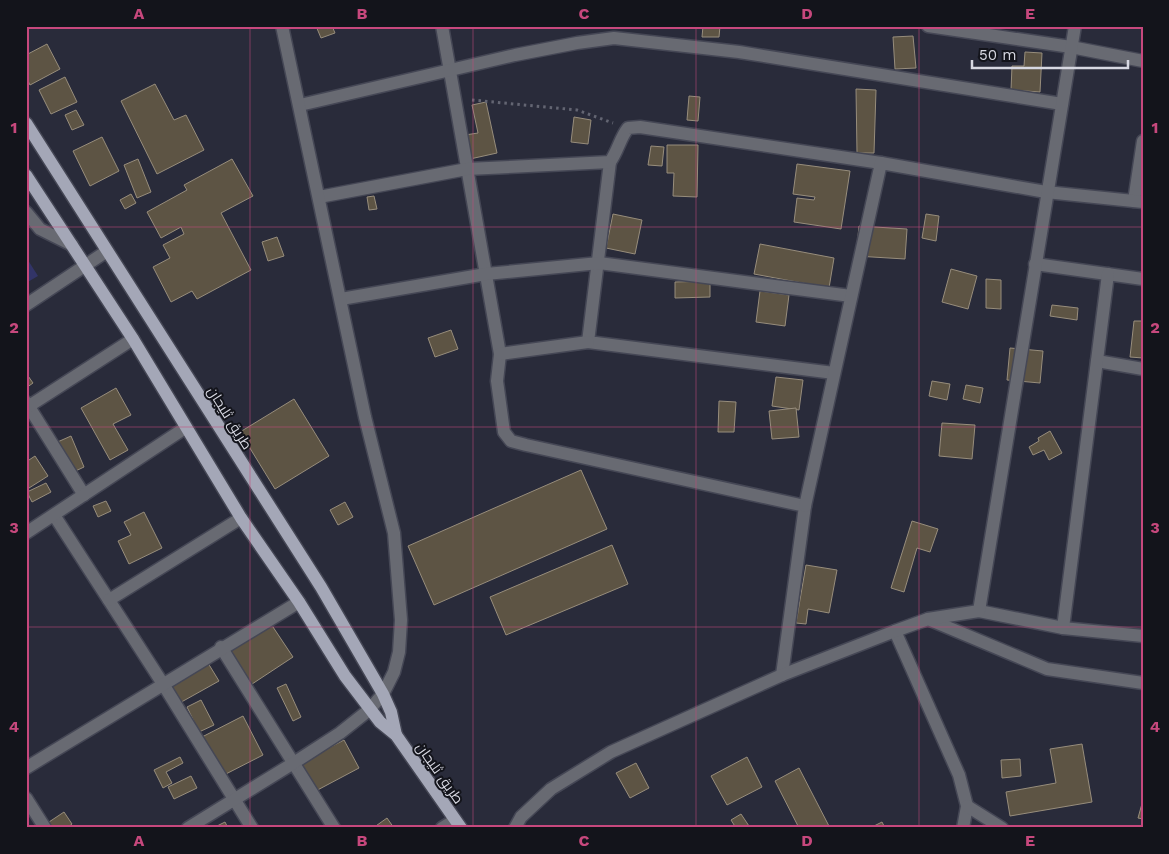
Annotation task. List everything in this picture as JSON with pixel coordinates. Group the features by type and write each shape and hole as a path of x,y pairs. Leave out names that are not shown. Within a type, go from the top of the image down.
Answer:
{"main road":[{"name":"طريق ثليجان","path":"26,123 321,588 383,694 391,712 396,734"},
{"name":"طريق ثليجان","path":"26,174 133,339 241,518 299,602 345,676 369,710 380,722 396,734 458,824"}],"street":[{"path":"188,828 340,733 369,710 383,694 397,659 401,628 394,533 366,417 282,26"},
{"path":"442,26 500,354 497,381 504,432 511,441 805,506"},
{"path":"928,26 1071,47 1143,61"},
{"path":"979,611 1046,192 1075,26"},
{"path":"300,105 542,49 614,38 738,52 1062,104"},
{"path":"588,342 610,162 616,153 622,135 628,128 640,127 881,163 1046,192 1138,202 1143,141"},
{"path":"319,197 467,169 610,162"},
{"path":"782,675 805,506 881,163"},
{"path":"26,212 40,229 72,245"},
{"path":"26,305 108,251"},
{"path":"341,299 486,274 599,263 851,296"},
{"path":"1035,264 1143,279"},
{"path":"1063,628 1108,274"},
{"path":"84,495 27,406 133,339"},
{"path":"500,354 588,342 834,374"},
{"path":"1097,361 1143,369"},
{"path":"26,533 185,428"},
{"path":"54,515 163,684 252,828"},
{"path":"109,600 241,518"},
{"path":"26,768 221,647 299,602"},
{"path":"514,828 521,817 551,789 611,752 782,675 928,619 979,611 1063,628 1143,636"},
{"path":"928,619 1047,669 1143,683"},
{"path":"895,631 959,775 967,806 964,828"},
{"path":"221,647 292,764 334,828"},
{"path":"26,798 44,828"},
{"path":"967,806 1002,828"},
{"path":"442,828 458,824"}],"path":[{"path":"455,98 577,110 628,128"}],"shaded area":[{"path":"26,257 38,276 26,283"}],"building":[{"path":"316,26 332,26 335,33 321,38"},
{"path":"703,26 720,26 719,37 702,37"},
{"path":"913,36 916,68 895,69 893,37"},
{"path":"47,44 60,69 30,85 26,77 26,55"},
{"path":"1025,52 1042,53 1040,92 1011,90 1012,66 1024,66"},
{"path":"65,77 77,102 51,114 39,90"},
{"path":"155,84 174,120 186,115 204,150 157,174 121,101"},
{"path":"856,89 876,90 874,153 857,153"},
{"path":"689,96 700,97 698,121 687,120"},
{"path":"486,102 497,153 470,159 465,135 478,133 472,105"},
{"path":"76,110 84,125 72,130 65,115"},
{"path":"574,117 591,120 588,144 571,142"},
{"path":"102,137 119,171 90,186 73,151"},
{"path":"667,145 698,145 697,197 673,196 674,173 667,173"},
{"path":"651,146 664,147 662,166 648,165"},
{"path":"138,159 151,192 137,198 124,165"},
{"path":"232,159 253,196 221,213 251,270 197,299 192,291 171,302 153,267 170,258 163,245 184,234 181,227 161,238 147,212 187,190 184,185"},
{"path":"797,164 850,171 841,229 794,222 797,198 814,200 815,197 793,194"},
{"path":"131,194 136,203 125,209 120,200"},
{"path":"374,196 377,209 369,210 367,197"},
{"path":"613,214 642,220 635,254 606,248"},
{"path":"926,214 939,216 936,241 922,238"},
{"path":"859,226 907,229 905,259 856,256"},
{"path":"277,237 284,256 268,261 262,242"},
{"path":"760,244 834,258 829,288 754,274"},
{"path":"951,269 977,276 968,309 942,302"},
{"path":"986,279 1001,280 1001,309 986,308"},
{"path":"710,281 710,297 675,298 675,282"},
{"path":"760,291 789,295 785,326 756,322"},
{"path":"1052,305 1078,308 1077,320 1050,316"},
{"path":"1134,321 1143,321 1143,358 1130,357"},
{"path":"451,330 458,349 435,357 428,338"},
{"path":"1010,348 1043,351 1040,383 1007,380"},
{"path":"26,373 33,383 26,388"},
{"path":"776,377 803,380 799,410 772,406"},
{"path":"932,381 950,384 947,400 929,396"},
{"path":"966,385 983,388 980,403 963,399"},
{"path":"116,388 131,415 113,424 128,450 110,460 81,408"},
{"path":"294,399 329,456 275,489 240,432"},
{"path":"719,401 736,402 734,432 718,432"},
{"path":"796,408 799,437 772,439 769,411"},
{"path":"942,423 975,425 972,459 939,456"},
{"path":"1050,431 1062,453 1049,460 1044,450 1033,455 1029,447 1039,441 1038,438"},
{"path":"71,436 84,467 67,475 53,444"},
{"path":"35,456 48,476 29,488 26,483 26,462"},
{"path":"581,470 607,529 434,605 408,546"},
{"path":"46,483 51,492 32,502 27,492"},
{"path":"106,501 111,511 98,517 93,506"},
{"path":"345,502 353,517 338,525 330,510"},
{"path":"144,512 162,548 129,564 118,541 131,535 124,522"},
{"path":"912,521 938,529 930,552 917,548 904,592 891,588"},
{"path":"612,545 628,584 506,635 490,597"},
{"path":"806,565 837,570 829,613 808,609 806,624 796,623"},
{"path":"271,624 293,657 246,688 222,651"},
{"path":"208,663 219,681 176,705 166,687"},
{"path":"286,684 301,717 293,721 277,688"},
{"path":"201,700 214,725 199,732 187,707"},
{"path":"243,716 263,755 220,777 200,738"},
{"path":"344,740 359,768 310,794 299,763"},
{"path":"1082,744 1092,802 1010,816 1006,792 1056,783 1050,749"},
{"path":"180,757 183,763 166,772 172,783 163,788 154,770"},
{"path":"747,757 762,787 727,805 711,776"},
{"path":"1020,759 1021,776 1002,778 1001,760"},
{"path":"636,763 649,788 630,798 616,773"},
{"path":"799,768 830,828 799,828 775,781"},
{"path":"191,776 197,788 174,799 168,787"},
{"path":"1143,800 1143,819 1138,818"},
{"path":"64,812 72,824 67,828 40,828"},
{"path":"741,814 749,826 746,828 736,828 731,820"},
{"path":"387,818 394,828 373,828"},
{"path":"225,822 228,828 213,828"},
{"path":"882,822 885,828 870,828"}]}
